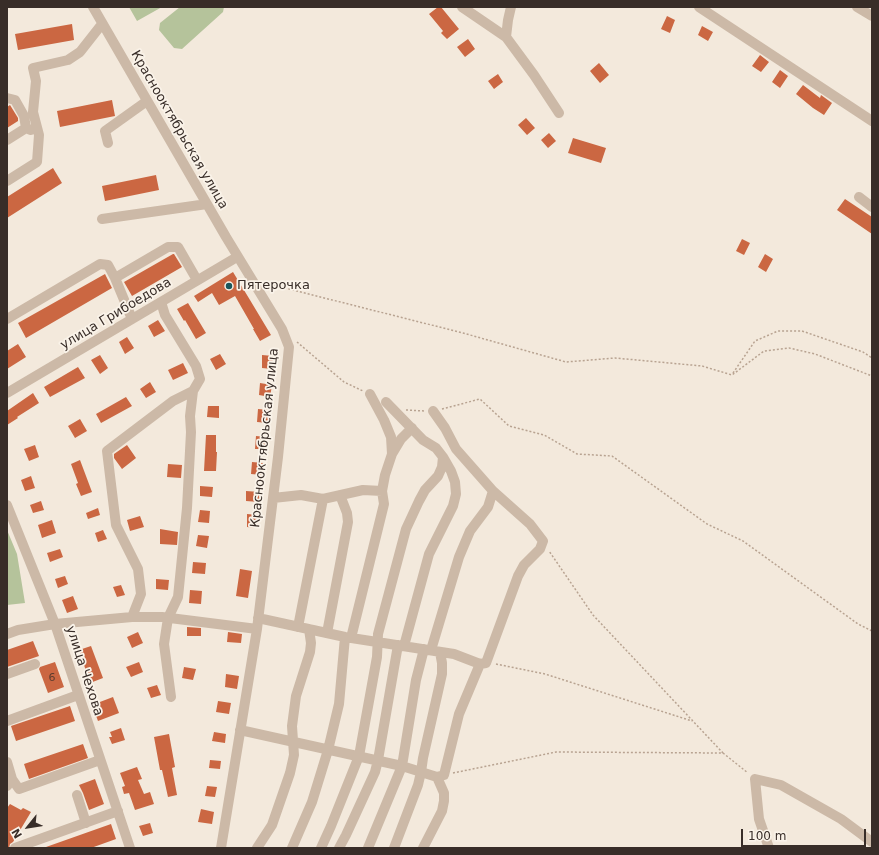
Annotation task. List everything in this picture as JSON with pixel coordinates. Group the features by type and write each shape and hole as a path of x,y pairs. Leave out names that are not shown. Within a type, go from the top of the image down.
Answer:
{"street":[{"name":"Краснооктябрьская улица","path":"93,7 237,256 282,329 289,347 257,629 221,848"},
{"path":"462,7 506,38 534,75 559,113"},
{"path":"506,38 511,7"},
{"path":"699,7 872,121"},
{"path":"857,7 872,16"},
{"path":"7,181 37,162 40,134 33,112 36,80 33,68 68,60 80,52 102,24"},
{"path":"7,98 15,100 24,116 26,128"},
{"path":"108,143 105,131 147,102"},
{"path":"26,128 40,134"},
{"path":"7,140 26,128"},
{"path":"859,197 872,206"},
{"path":"102,219 207,204"},
{"path":"115,278 168,247 178,247 197,280"},
{"name":"улица Грибоедова","path":"7,393 237,256"},
{"path":"7,319 100,264 108,265 132,319"},
{"path":"161,302 165,315 196,366 200,379 193,391 190,416 191,432 187,508 178,597 168,618 164,644 170,697"},
{"path":"132,617 141,594 138,569 116,525 107,451 173,401 193,391"},
{"path":"370,394 384,420 390,437 392,454"},
{"path":"340,848 375,772 401,646 428,554 453,506 456,494 455,482 443,457 436,448 423,440 386,402"},
{"path":"423,848 442,811 444,793 440,776 459,714 483,663 518,576 524,565 540,549 543,540 530,524 493,491 456,449 445,428 433,411"},
{"path":"292,848 312,802 328,750 339,704 348,638 384,504 382,491 385,475 392,454 400,439 412,428"},
{"path":"320,848 359,756 377,657 378,634 406,529 425,490 438,476 442,467 443,457"},
{"path":"273,498 301,495 323,499 363,490 382,491"},
{"path":"368,848 402,766 416,680 432,650 459,557 470,531 488,507 493,491"},
{"path":"327,633 348,522 348,513 340,495"},
{"path":"257,848 272,825 290,772 294,755 292,726 296,696 310,652 311,643 304,628 323,499"},
{"name":"улица Чехова","path":"7,505 55,624 130,848"},
{"path":"7,634 18,630 55,624 132,617 168,618 257,629"},
{"path":"258,618 348,638 454,654 483,663"},
{"path":"394,848 418,785 442,674 442,663 432,650"},
{"path":"7,674 35,664"},
{"path":"7,721 78,696"},
{"path":"240,730 378,760 440,776"},
{"path":"7,762 9,783 19,789 100,760"},
{"path":"769,848 759,819 755,779 781,785 841,819 872,842"},
{"path":"77,795 86,823"},
{"path":"15,848 33,845 118,811"}],"path":[{"path":"251,279 463,333 566,362 614,358 702,366 732,375"},
{"path":"732,375 755,341 778,331 802,331 863,352 872,358"},
{"path":"293,339 344,382 370,394"},
{"path":"732,375 764,351 789,348 815,354 872,376"},
{"path":"404,410 433,411 480,399 509,426 544,435 577,454 612,456 707,524 743,540 858,624 872,631"},
{"path":"543,540 593,615 723,753 755,779"},
{"path":"483,663 545,674 693,721"},
{"path":"440,776 556,752 723,753"}],"green space":[{"path":"129,7 162,7 137,21"},
{"path":"180,7 224,7 223,12 182,49 174,48 159,30 160,23"},
{"path":"7,530 17,554 25,603 7,605"}],"building":[{"path":"438,7 441,7 459,29 447,39 441,33 443,31 429,14"},
{"path":"667,16 675,20 670,33 661,29"},
{"path":"72,24 74,40 18,50 15,34"},
{"path":"702,26 713,32 708,41 698,35"},
{"path":"468,39 475,49 465,57 457,47"},
{"path":"760,55 769,62 761,72 752,66"},
{"path":"599,63 609,75 600,83 590,71"},
{"path":"780,70 788,76 780,88 772,82"},
{"path":"498,74 503,82 494,89 488,81"},
{"path":"803,85 820,98 821,95 832,103 824,115 796,94"},
{"path":"112,100 115,116 60,127 57,111"},
{"path":"10,105 18,118 18,121 7,128 7,107"},
{"path":"526,118 535,128 527,135 518,125"},
{"path":"549,133 556,141 548,148 541,140"},
{"path":"573,138 606,148 601,163 568,153"},
{"path":"53,168 62,183 7,218 7,197"},
{"path":"156,175 159,190 105,201 102,186"},
{"path":"845,199 872,217 872,234 837,210"},
{"path":"742,239 750,243 744,255 736,251"},
{"path":"173,254 182,267 132,296 124,282"},
{"path":"765,254 773,259 766,272 758,267"},
{"path":"233,272 271,335 260,341 235,296 219,305 212,293 198,302 194,296"},
{"path":"105,274 112,288 26,338 18,323"},
{"path":"188,303 206,333 196,339 177,309"},
{"path":"158,320 165,331 154,337 148,326"},
{"path":"127,337 134,348 125,354 119,342"},
{"path":"18,344 26,357 7,369 7,351"},
{"path":"220,354 226,364 216,370 210,359"},
{"path":"100,355 108,368 100,374 91,360"},
{"path":"262,355 273,356 272,369 262,368"},
{"path":"183,363 188,373 173,380 168,370"},
{"path":"78,367 85,378 50,397 44,387"},
{"path":"150,382 156,392 146,398 140,389"},
{"path":"260,383 272,385 270,397 259,395"},
{"path":"33,393 39,403 7,425 7,411"},
{"path":"126,397 132,406 101,423 96,414"},
{"path":"208,406 219,406 219,418 207,417"},
{"path":"258,409 269,410 268,423 257,422"},
{"path":"80,419 87,431 75,438 68,426"},
{"path":"206,435 216,435 216,471 204,471"},
{"path":"256,436 266,437 265,449 255,449"},
{"path":"35,445 39,457 29,461 24,449"},
{"path":"127,445 136,458 122,469 114,458 114,454"},
{"path":"80,460 92,492 81,496 71,464"},
{"path":"252,462 263,463 262,475 251,474"},
{"path":"168,464 182,465 181,478 167,477"},
{"path":"31,476 35,488 25,491 21,480"},
{"path":"200,486 213,487 212,497 200,496"},
{"path":"246,491 260,492 259,502 246,501"},
{"path":"41,501 44,510 33,513 30,505"},
{"path":"98,508 100,515 88,519 86,513"},
{"path":"200,510 210,511 209,523 198,522"},
{"path":"247,514 258,515 257,528 247,527"},
{"path":"140,516 144,527 130,531 127,520"},
{"path":"52,520 56,533 42,538 38,525"},
{"path":"160,529 178,532 177,545 160,544"},
{"path":"103,530 107,539 98,542 95,533"},
{"path":"198,535 209,536 207,548 196,546"},
{"path":"60,549 63,557 50,562 47,553"},
{"path":"193,562 206,563 205,574 192,573"},
{"path":"240,569 252,571 248,598 236,596"},
{"path":"65,576 68,584 58,588 55,579"},
{"path":"156,579 169,580 168,590 156,589"},
{"path":"121,585 125,595 117,597 113,587"},
{"path":"190,590 202,591 201,604 189,603"},
{"path":"73,596 78,609 67,613 62,600"},
{"path":"187,627 201,628 201,636 187,636"},
{"path":"138,632 143,643 132,648 127,637"},
{"path":"228,632 242,634 241,643 227,642"},
{"path":"33,641 39,656 7,667 7,650"},
{"path":"91,646 103,678 90,683 79,650"},
{"path":"55,662 64,687 48,693 39,669 40,667"},
{"path":"139,662 143,672 131,677 126,667"},
{"path":"184,667 196,669 193,680 182,678"},
{"path":"226,674 239,676 237,689 225,687"},
{"path":"157,685 161,695 151,698 147,688"},
{"path":"113,697 119,713 98,721 92,705"},
{"path":"218,701 231,703 229,714 216,712"},
{"path":"70,706 75,721 16,741 11,726"},
{"path":"121,728 125,740 112,744 109,737 112,737 110,732"},
{"path":"214,732 226,734 225,743 212,741"},
{"path":"169,734 175,767 172,768 177,795 168,797 162,770 160,770 154,737"},
{"path":"83,744 88,758 29,779 24,764"},
{"path":"210,760 221,761 220,769 209,768"},
{"path":"137,767 142,779 138,780 144,794 150,792 154,804 135,810 129,793 124,794 122,787 125,786 120,773"},
{"path":"95,779 104,804 89,810 79,785"},
{"path":"207,786 217,787 215,797 205,796"},
{"path":"10,804 21,810 23,808 31,812 13,842 10,844 9,848 7,848 7,808"},
{"path":"201,809 214,812 212,824 198,822"},
{"path":"150,823 153,833 143,836 139,826"},
{"path":"111,824 116,839 91,848 46,848 46,847"}],"place":[{"name":"Пятерочка","path":"229,286"}]}
